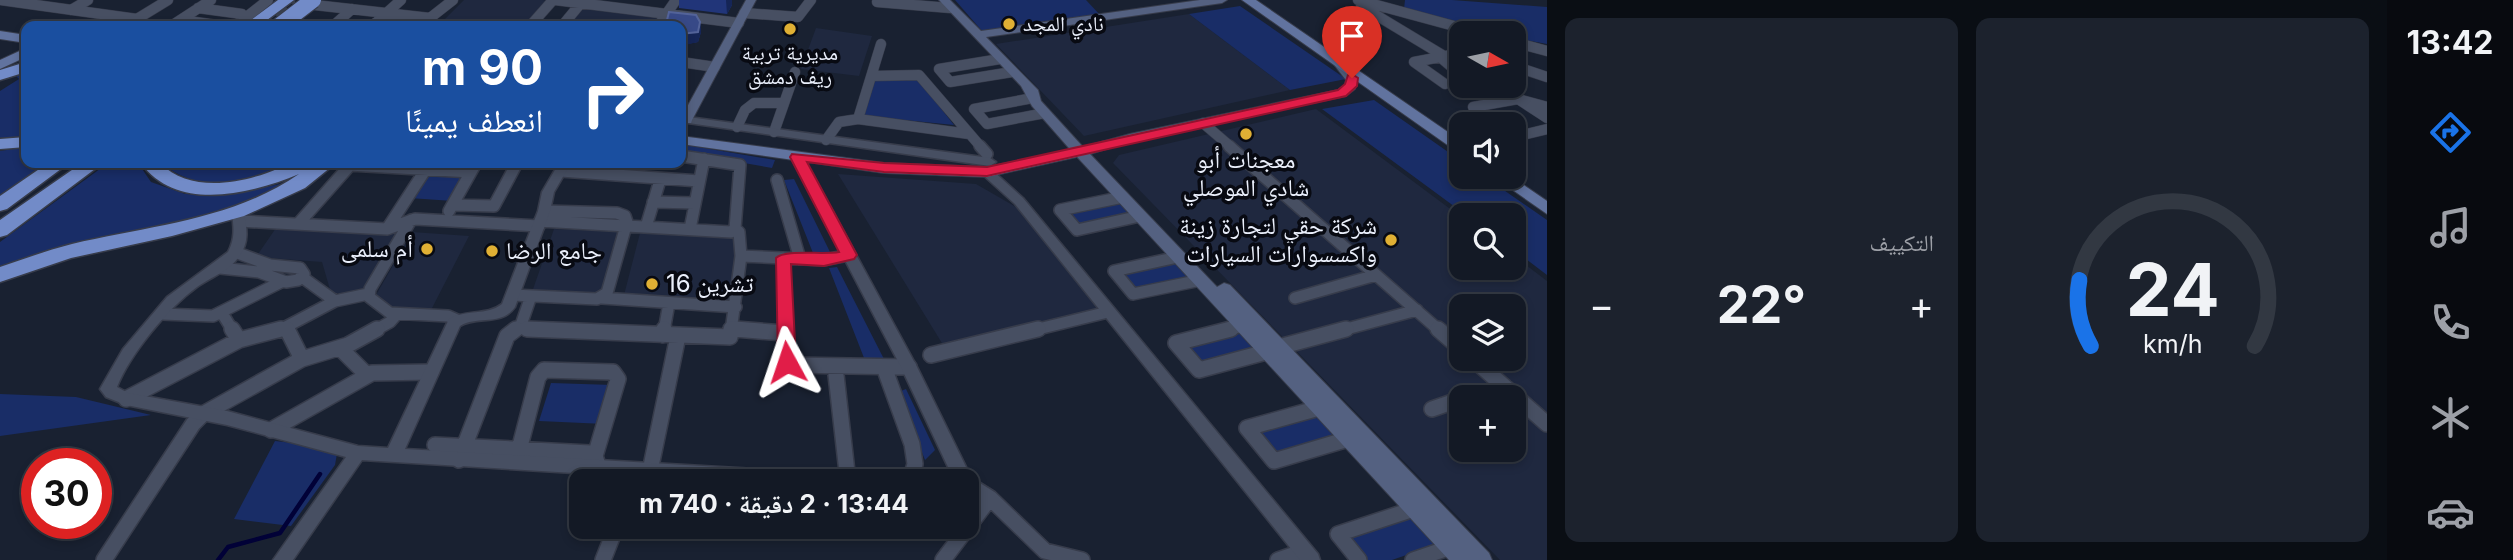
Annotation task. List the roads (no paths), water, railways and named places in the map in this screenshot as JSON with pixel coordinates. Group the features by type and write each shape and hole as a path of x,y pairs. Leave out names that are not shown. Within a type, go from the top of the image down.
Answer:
{"highway":[{"path":"248,16 303,2"},
{"path":"284,21 303,2"},
{"path":"0,75 21,69"},
{"path":"0,144 21,142"},
{"path":"0,205 53,168"},
{"path":"0,230 87,168"},
{"path":"155,168 163,177 178,183 213,188 253,184 297,168"},
{"path":"0,275 68,252 239,218 283,194 320,168"}],"main road":[{"path":"686,118 751,0"},
{"path":"979,36 1222,0"},
{"path":"1248,0 1449,140"},
{"path":"947,4 1030,92 1045,113 1482,560"},
{"path":"0,35 21,38"},
{"path":"0,44 21,49"},
{"path":"0,65 21,53"},
{"path":"686,141 884,167 988,163 1082,149 1342,93 1351,86 1352,80 1338,62"},
{"path":"1338,62 1449,135"},
{"path":"1030,92 1082,138 1130,138"},
{"path":"686,124 887,158 988,163"},
{"path":"1082,149 1140,216 1243,326 1273,349 1319,408 1457,554"},
{"path":"1526,187 1547,201"},
{"path":"1519,189 1547,209"}],"street":[{"path":"0,0 137,19"},
{"path":"71,10 88,0"},
{"path":"134,21 168,0"},
{"path":"241,21 268,0"},
{"path":"303,2 334,0"},
{"path":"377,21 401,0"},
{"path":"303,2 434,17 453,0"},
{"path":"535,21 554,0 608,3 666,14 741,18 798,17 811,0"},
{"path":"661,21 676,0"},
{"path":"1352,0 1449,64"},
{"path":"1358,0 1449,25"},
{"path":"182,21 209,1 248,16"},
{"path":"877,2 947,4"},
{"path":"566,21 581,3"},
{"path":"198,8 248,16"},
{"path":"339,21 352,9"},
{"path":"1376,15 1381,10 1393,10"},
{"path":"418,21 422,17"},
{"path":"858,119 881,44"},
{"path":"1526,45 1547,51"},
{"path":"1446,84 1414,64 1417,60 1449,54"},
{"path":"1000,59 939,69 950,82 1012,72"},
{"path":"686,63 715,67"},
{"path":"1526,70 1547,77"},
{"path":"774,132 795,72"},
{"path":"872,76 919,75 1307,556"},
{"path":"1030,92 974,109 987,124 1045,113"},
{"path":"1518,99 1547,118"},
{"path":"1473,107 1518,99 1547,107"},
{"path":"737,127 747,105 753,101 784,103"},
{"path":"826,139 839,122 858,119 969,134"},
{"path":"686,123 737,127 988,163"},
{"path":"1203,123 1449,339"},
{"path":"1526,134 1547,129"},
{"path":"686,157 740,165 735,229"},
{"path":"797,157 909,367 958,469"},
{"path":"690,229 704,159"},
{"path":"298,224 347,168"},
{"path":"411,168 431,168"},
{"path":"444,221 473,168"},
{"path":"453,205 494,206 514,168"},
{"path":"387,229 426,169"},
{"path":"393,456 457,320 498,315 508,307 541,219 557,193 562,170 660,180 699,181"},
{"path":"646,227 660,180"},
{"path":"777,180 800,259"},
{"path":"1123,197 1060,210 1077,230 1140,216"},
{"path":"653,202 695,203"},
{"path":"602,298 607,292 626,226 625,216 617,213 541,219 411,220 387,229 239,218 242,240 235,252 220,268 188,287 162,314 111,381 108,389 126,399 203,414 358,453 393,456 461,453 517,456 595,462 621,469"},
{"path":"126,399 239,340 286,328 335,301 368,294 411,220"},
{"path":"626,226 731,232 735,229"},
{"path":"519,327 530,330 724,339 730,337 741,256 739,232 735,229"},
{"path":"220,268 251,266 300,268 304,271 302,277 290,282 283,281 251,266 235,252"},
{"path":"741,256 824,260 849,255"},
{"path":"1178,257 1114,271 1133,294 1201,280"},
{"path":"783,258 784,333 788,364 909,367"},
{"path":"1295,298 1376,275"},
{"path":"302,277 335,301"},
{"path":"162,314 207,317 222,313 283,281"},
{"path":"368,294 385,311 448,316 457,320"},
{"path":"512,295 736,307"},
{"path":"461,453 507,336 519,327 531,296"},
{"path":"641,469 670,335 669,303"},
{"path":"1243,326 1176,343 1199,370 1416,310"},
{"path":"931,355 1108,312"},
{"path":"222,313 239,340"},
{"path":"104,560 193,424 203,414 302,359 341,349 390,322 397,314"},
{"path":"286,328 302,359"},
{"path":"733,329 784,333"},
{"path":"341,349 367,375"},
{"path":"835,366 847,469"},
{"path":"884,367 912,444 914,469"},
{"path":"517,456 538,377 544,370 608,371 617,375 618,379 595,462"},
{"path":"1486,371 1502,385"},
{"path":"271,430 367,375 378,372 431,372"},
{"path":"1432,409 1449,404"},
{"path":"1526,406 1547,424"},
{"path":"1319,408 1247,428 1274,461 1348,439"},
{"path":"435,445 461,453"},
{"path":"282,560 358,453"},
{"path":"979,492 990,498 1045,551 1082,560"},
{"path":"943,560 990,498"},
{"path":"1359,560 1338,534 1414,509"},
{"path":"603,560 611,539"},
{"path":"1413,560 1457,554"},
{"path":"1278,560 1307,556"}],"waterway":[{"path":"218,560 228,547 280,533 320,474"}],"tunnel":[{"path":"266,21 294,0"}],"place":[{"name":"نادي المجد","path":"1009,24"},
{"name":"مديرية تربية ريف دمشق","path":"790,29"},
{"name":"معجنات أبو شادي الموصلي","path":"1246,134"},
{"name":"شركة حقي لتجارة زينة واكسسوارات السيارات","path":"1391,240"},
{"name":"أم سلمى","path":"427,249"},
{"name":"جامع الرضا","path":"492,251"},
{"name":"16 تشرين","path":"652,284"}]}
